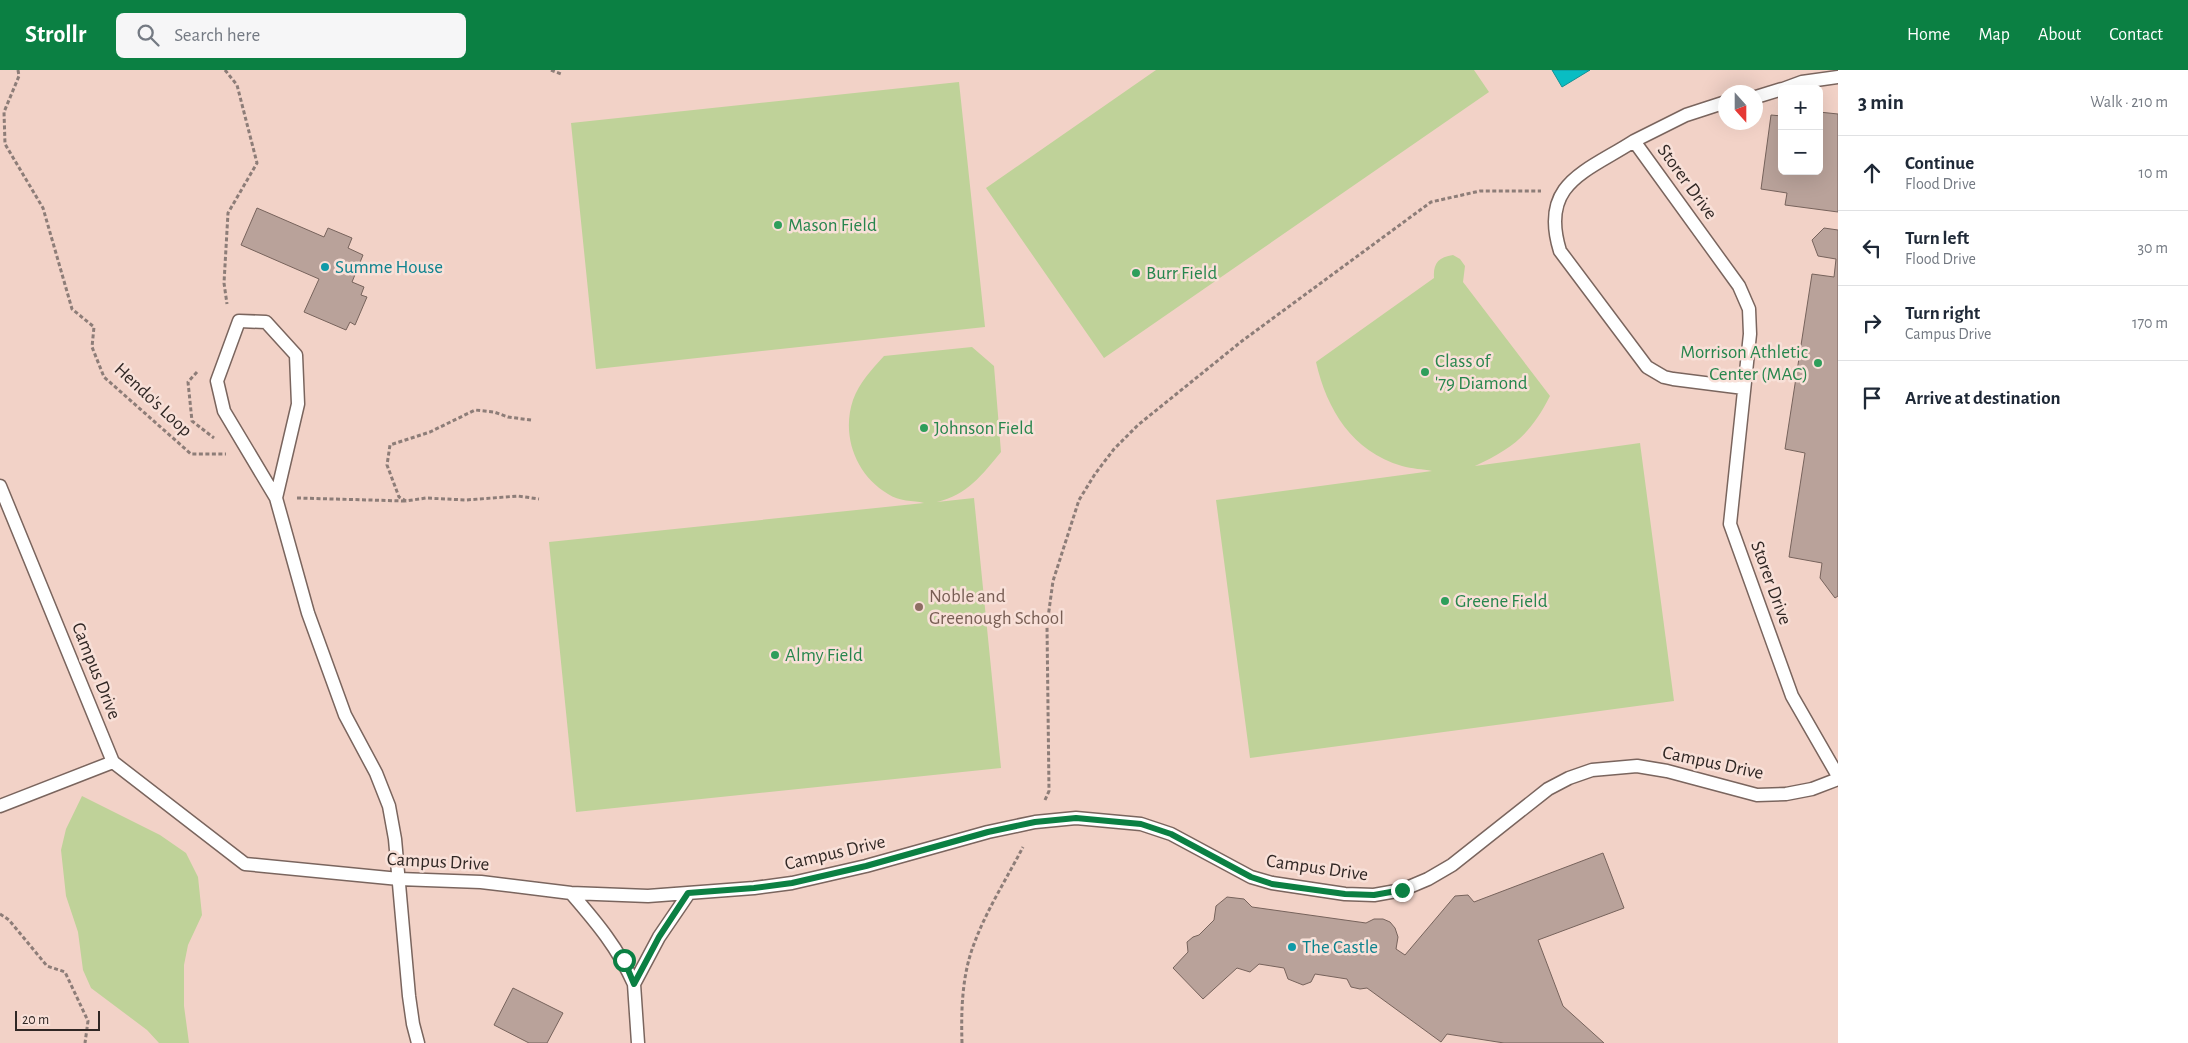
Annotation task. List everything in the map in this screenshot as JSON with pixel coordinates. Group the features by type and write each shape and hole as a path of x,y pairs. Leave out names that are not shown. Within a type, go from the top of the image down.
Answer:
{"lane":[{"path":"1793,85 1838,77"},
{"path":"1763,94 1778,90"},
{"path":"1634,141 1686,115 1718,105"},
{"name":"Storer Drive","path":"1744,388 1673,379 1654,373 1647,367 1560,251 1554,229 1554,217 1555,208 1564,188 1580,175 1634,141 1743,292 1751,318 1744,388 1730,524 1792,696 1838,777"},
{"path":"276,498 298,404 296,355 266,322 239,321 217,381 224,411 276,498 308,614 345,715 376,773 389,806 395,839 413,1024 418,1043"},
{"name":"Campus Drive","path":"0,486 113,762 245,864 399,879 481,882 571,893 639,896 754,888 819,877 903,856 947,842 1035,822 1076,818 1141,824 1171,834 1251,877 1272,884 1345,894 1374,895 1402,890 1452,865 1548,789 1569,778 1592,770 1638,766 1667,771 1757,795 1786,794 1812,789 1838,777"},
{"path":"0,806 113,762"},
{"path":"571,893 609,938 624,960 634,984 638,1043"},
{"path":"634,984 659,937 688,893"}],"path":[{"name":"Hendo's Loop","path":"18,70 19,76 4,112 5,144 43,208 72,309 94,327 92,347 104,377 191,454 233,454 227,449"},
{"path":"224,70 237,85 257,164 228,213 224,283 227,309"},
{"path":"551,70 561,74"},
{"path":"962,1043 961,1011 965,976 974,944 1049,791 1047,625 1053,581 1079,500 1094,474 1114,448 1138,425 1242,341 1431,202 1480,191 1546,191"},
{"name":"Hendo's Loop","path":"201,367 188,382 192,421 221,444"},
{"path":"406,501 399,497 387,465 390,445 430,432 475,410 494,412 508,418 531,420"},
{"path":"276,498 406,501 426,498 466,500 518,496 539,499"},
{"path":"0,914 9,920 46,966 65,972 88,1021 85,1043"}],"shaded area":[{"name":"Noble and Greenough School","path":"0,70 1838,70 1838,1043 0,1043"}],"green space":[{"name":"Burr Field","path":"1156,70 1474,70 1489,92 1104,358 986,188"},
{"name":"Mason Field","path":"959,82 985,327 596,369 571,123"},
{"name":"Greene Field","path":"1453,255 1460,259 1465,266 1463,282 1550,396 1528,431 1500,453 1475,466 1640,443 1674,701 1250,758 1216,500 1432,471 1406,467 1384,459 1356,439 1335,412 1327,396 1316,362 1434,278 1434,269 1440,259"},
{"name":"Almy Field","path":"972,347 994,366 1001,452 973,483 948,499 937,502 974,498 1001,768 576,812 549,542 924,503 892,497 867,476 854,453 850,441 849,427 853,400 862,382 884,356"},
{"path":"82,796 160,835 186,853 198,877 202,915 188,945 184,965 184,1006 189,1043 159,1043 147,1030 91,988 83,970 78,932 66,896 61,850 66,829"}],"water":[{"path":"1552,70 1590,70 1562,87"}],"building":[{"path":"1823,112 1838,114 1838,212 1785,205 1787,193 1761,189 1771,115 1778,116 1778,175 1823,175"},
{"name":"Summe House","path":"257,208 324,237 328,228 352,238 348,248 363,255 352,282 364,287 361,295 367,297 355,325 350,322 346,330 304,312 319,279 241,245"},
{"name":"Morrison Athletic Center (MAC)","path":"1824,228 1838,230 1838,596 1835,598 1820,578 1822,563 1789,557 1805,453 1785,449 1812,274 1834,277 1836,259 1818,256 1812,240"},
{"name":"The Castle","path":"1603,853 1624,908 1538,940 1563,1006 1604,1043 1504,1043 1447,1034 1441,1042 1367,988 1351,987 1347,979 1315,974 1311,982 1303,985 1288,979 1284,968 1259,964 1250,972 1237,968 1203,999 1173,968 1188,952 1187,942 1199,935 1214,920 1216,906 1227,897 1244,899 1252,907 1366,923 1374,919 1383,919 1390,922 1395,928 1398,937 1396,949 1405,955 1455,896 1468,895 1474,902"},
{"path":"513,988 563,1013 547,1043 529,1043 494,1025"}],"place":[{"name":"Mason Field","path":"778,225"},
{"name":"Summe House","path":"325,267"},
{"name":"Burr Field","path":"1136,273"},
{"name":"Morrison Athletic Center (MAC)","path":"1818,363"},
{"name":"Class of '79 Diamond","path":"1425,372"},
{"name":"Johnson Field","path":"924,428"},
{"name":"Greene Field","path":"1445,601"},
{"name":"Noble and Greenough School","path":"919,607"},
{"name":"Almy Field","path":"775,655"},
{"name":"The Castle","path":"1292,947"}],"route":[{"path":"624,960 634,984 645,960 688,893 792,883 828,876 988,832 1035,822 1076,818 1141,824 1171,834 1251,877 1272,884 1345,894 1374,895 1402,890"}]}
